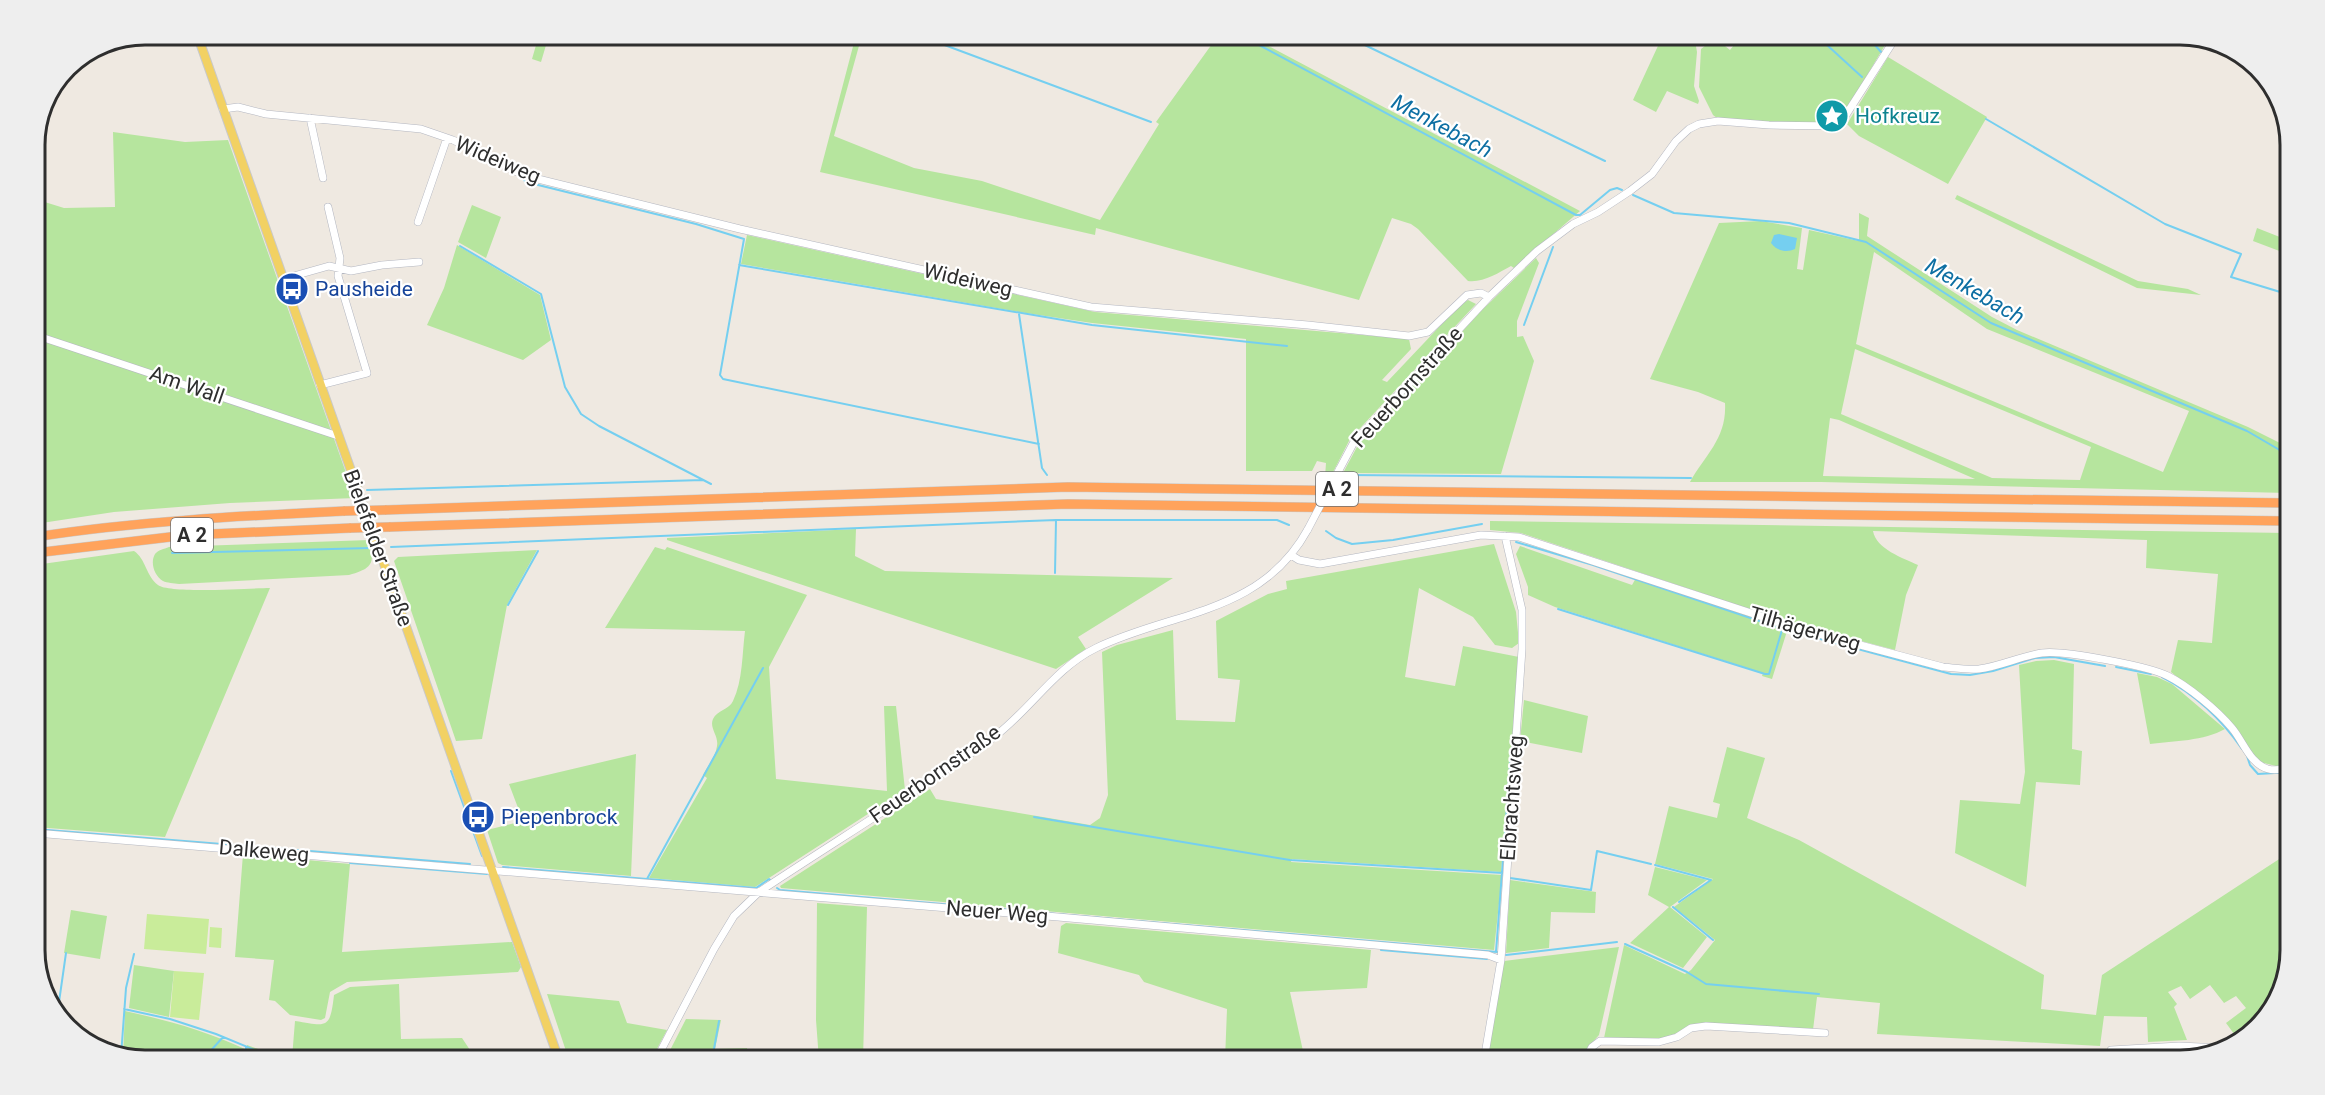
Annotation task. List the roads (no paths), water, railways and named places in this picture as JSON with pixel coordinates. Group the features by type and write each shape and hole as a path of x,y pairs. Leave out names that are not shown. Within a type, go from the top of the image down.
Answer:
{"highway":[{"name":"A 2","path":"45,535 101,527 229,516 1068,487 2280,504"},
{"name":"A 2","path":"45,552 187,535 1068,504 2280,521"}],"main road":[{"name":"Bielefelder Straße","path":"201,45 555,1050"}],"street":[{"name":"Feuerbornstraße","path":"661,1050 714,949 734,916 759,892 995,737 1057,675 1093,649 1228,602 1269,575 1291,555 1308,529 1354,442 1489,297 1556,235 1615,202 1652,174 1676,141 1689,129 1699,124 1718,121 1831,127 1838,124 1891,45"},
{"name":"Wideiweg","path":"223,109 238,108 266,114 421,129 447,138 517,172 538,179 740,229 1091,308 1308,325 1409,336 1428,332 1467,295 1481,292 1489,297"},
{"path":"310,118 323,178"},
{"name":"Wideiweg","path":"417,222 447,138"},
{"path":"320,385 366,373 338,276 340,258 328,207"},
{"path":"283,279 328,266 351,271 419,262"},
{"name":"Am Wall","path":"45,338 338,436"},
{"name":"Tilhägerweg","path":"1291,555 1299,560 1320,564 1481,535 1519,537 1800,630 1943,667 1980,669 2044,653 2138,666 2159,672 2174,680 2214,710 2232,728 2259,764 2267,769 2280,769"},
{"name":"Elbrachtsweg","path":"1486,1050 1501,960 1522,649 1522,610 1505,536"},
{"name":"Dalkeweg","path":"45,834 492,870"},
{"name":"Neuer Weg","path":"492,870 1453,952 1488,956 1501,960"},
{"path":"1590,1050 1600,1041 1659,1042 1677,1037 1691,1028 1706,1026 1825,1033"},
{"path":"2111,1050 2179,1046 2205,1047"}],"water":[{"path":"1774,235 1797,238 1795,249 1789,251 1773,246 1771,243"}],"waterway":[{"path":"944,45 1151,122"},
{"name":"Menkebach","path":"1259,45 1576,215 1580,215 1610,190 1617,188 1622,190"},
{"path":"1365,45 1605,161"},
{"path":"1827,45 1862,77"},
{"path":"1875,45 1882,53"},
{"path":"1986,119 2165,224 2241,254 2231,277 2280,292"},
{"path":"523,179 526,182 696,224 744,239 720,375 723,379 1039,444"},
{"name":"Menkebach","path":"1633,195 1674,213 1789,223 1866,242 1991,323 2247,431 2280,450"},
{"path":"460,246 541,294 565,387 581,414 599,426 711,484"},
{"path":"1524,325 1553,247"},
{"path":"739,265 1092,325 1287,346"},
{"path":"1019,314 1042,468 1047,475"},
{"path":"1347,475 1691,478"},
{"path":"367,490 703,480"},
{"path":"391,547 1056,520 1277,520 1289,525"},
{"path":"1055,573 1056,520"},
{"path":"1326,531 1352,544 1393,540 1482,524"},
{"path":"1516,542 1593,565 1783,629 1951,674 1970,675 1993,671 2035,658 2054,657 2105,666"},
{"path":"172,553 371,548"},
{"path":"508,605 538,551"},
{"path":"1558,609 1765,674 1769,674 1782,630"},
{"path":"2116,667 2151,674"},
{"path":"647,879 763,668"},
{"path":"2162,677 2174,683 2206,708 2226,728 2242,749"},
{"path":"1496,952 1511,753"},
{"path":"2247,756 2250,765 2258,774 2280,773"},
{"path":"451,771 482,856"},
{"path":"1034,817 1290,860 1503,873"},
{"path":"45,830 470,864"},
{"path":"1510,878 1591,890 1597,851 1651,864"},
{"path":"350,863 487,874"},
{"path":"1655,865 1711,880 1679,902"},
{"path":"503,867 756,888 769,879 771,881"},
{"path":"777,888 1497,952"},
{"path":"1673,907 1713,940"},
{"path":"1506,955 1617,942"},
{"path":"1625,944 1687,972 1706,984 1819,994"},
{"path":"1381,950 1487,959"},
{"path":"59,1001 66,953"},
{"path":"122,1047 126,988 134,954"},
{"path":"124,1009 170,1019 255,1050"},
{"path":"714,1050 719,1021"},
{"path":"211,1050 223,1037"}],"place":[{"name":"Hofkreuz","path":"1832,116"},
{"name":"Pausheide","path":"292,289"},
{"name":"Piepenbrock","path":"478,817"}]}
